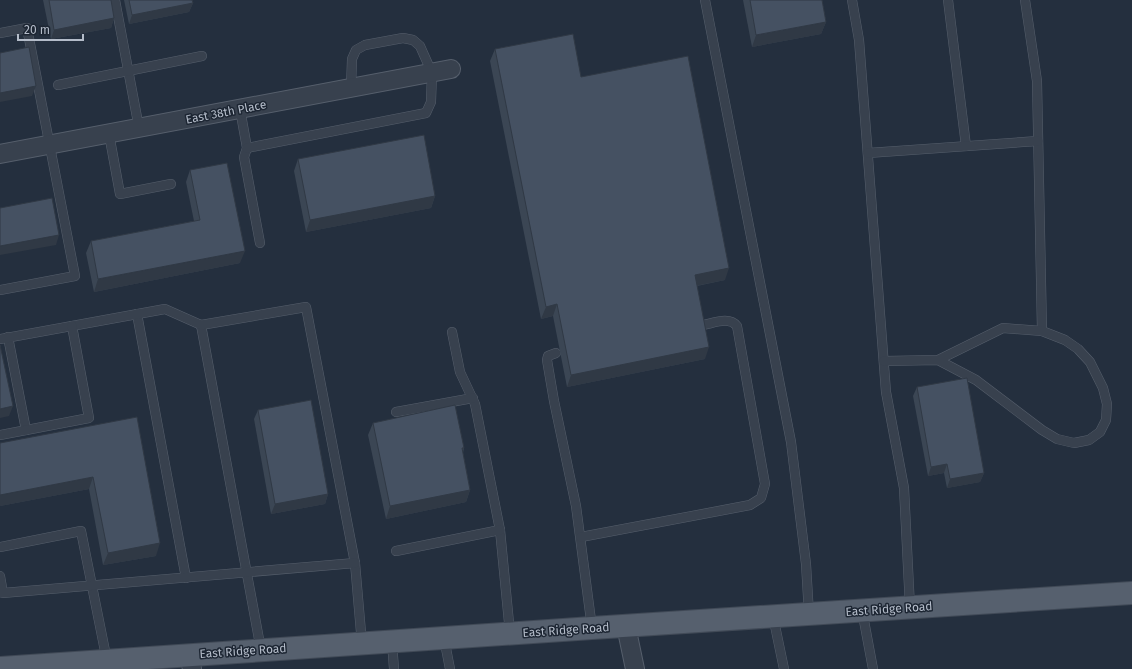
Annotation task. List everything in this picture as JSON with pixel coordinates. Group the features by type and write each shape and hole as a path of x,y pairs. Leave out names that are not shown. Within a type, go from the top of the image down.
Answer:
{"main road":[{"name":"East Ridge Road","path":"0,668 116,663 191,662 262,650 1132,593"}],"street":[{"name":"East 38th Place","path":"0,154 452,69"},
{"path":"626,626 635,669"}],"lane":[{"path":"115,0 139,128"},
{"path":"705,0 791,442 806,564 809,614"},
{"path":"852,0 859,40 886,392 904,488 910,607"},
{"path":"948,0 966,146"},
{"path":"1025,0 1037,81 1042,331"},
{"path":"0,33 27,28 74,276 0,290"},
{"path":"247,148 426,113 431,102 432,73 420,46 413,40 403,38 365,45 356,50 352,59 352,88"},
{"path":"58,84 202,56"},
{"path":"240,109 247,148 244,157 260,243"},
{"path":"109,134 120,194 171,184"},
{"path":"868,153 1038,141"},
{"path":"26,430 4,338 165,309 200,325 306,307 355,563 362,644"},
{"path":"137,314 186,578"},
{"path":"581,537 750,506 761,498 765,484 737,326 734,322 729,320 703,325"},
{"path":"200,325 262,650"},
{"path":"0,435 89,418 72,326"},
{"path":"884,361 938,360 1003,328 1042,331 1065,340 1078,349 1090,362 1103,388 1106,404 1106,420 1100,432 1089,440 1074,443 1058,439 1042,430 976,380 938,360"},
{"path":"452,332 460,372 475,404 500,530 510,633"},
{"path":"556,353 548,356 548,364 554,401 576,506 592,628"},
{"path":"396,412 472,398"},
{"path":"396,551 500,530"},
{"path":"0,546 81,531 92,585 116,663"},
{"path":"0,576 3,593 355,563"},
{"path":"862,610 874,669"},
{"path":"773,616 784,669"},
{"path":"444,638 450,669"},
{"path":"392,642 394,669"}],"building":[{"path":"49,0 111,0 114,18 54,30"},
{"path":"129,0 192,0 193,3 132,15"},
{"path":"750,0 822,0 826,22 756,35"},
{"path":"573,34 581,77 688,56 729,268 695,275 709,347 571,375 557,304 546,307 495,49"},
{"path":"29,47 36,86 0,93 0,53"},
{"path":"424,135 435,196 310,220 298,159"},
{"path":"227,163 245,251 98,279 91,241 200,220 190,170"},
{"path":"52,198 59,235 0,246 0,208"},
{"path":"0,345 13,406 0,409"},
{"path":"967,378 984,473 950,479 947,464 931,467 917,387"},
{"path":"311,400 328,494 275,504 258,410"},
{"path":"455,405 464,448 462,448 470,490 390,506 373,423"},
{"path":"137,417 160,543 108,553 93,477 0,495 0,443"}]}
